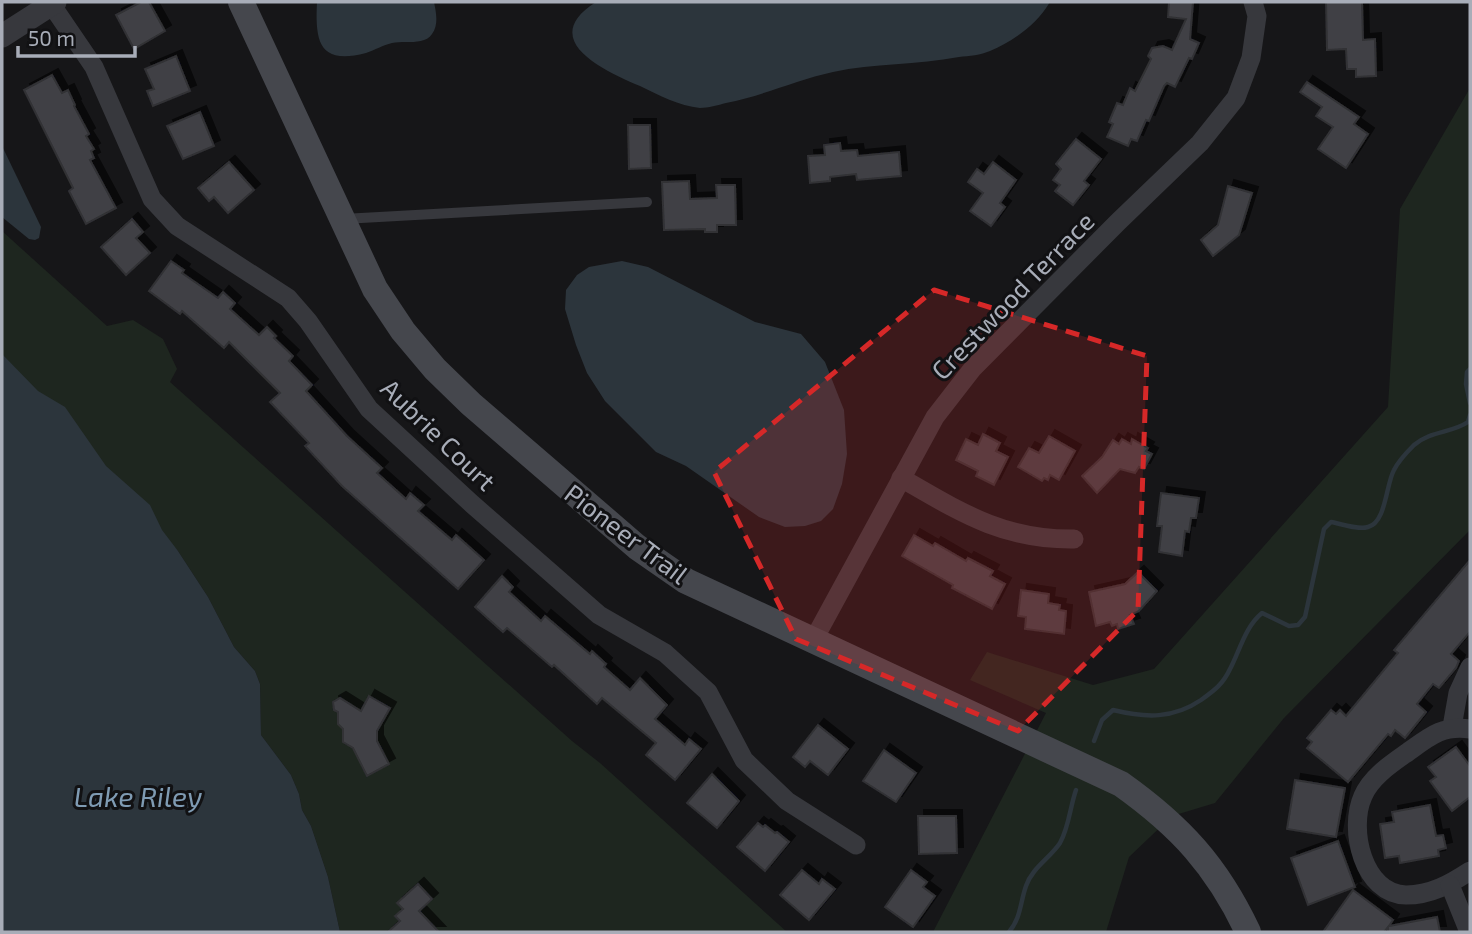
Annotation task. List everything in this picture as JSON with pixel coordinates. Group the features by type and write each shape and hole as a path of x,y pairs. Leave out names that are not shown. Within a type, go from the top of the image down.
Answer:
{"main road":[{"name":"Pioneer Trail","path":"242,2 375,289 403,331 435,369 471,404 637,547 686,581 1121,784 1160,812 1193,845 1222,882 1248,932"}],"street":[{"name":"Crestwood Terrace","path":"813,641 935,416 973,369 1200,143 1236,98 1251,58 1257,16 1254,2"},
{"path":"2,36 53,3"},
{"name":"Aubrie Court","path":"53,3 94,67 152,199 177,226 288,298 308,321 369,409 599,615 665,653 708,692 744,760 787,801 856,845"},
{"path":"901,478 965,516 1011,533 1048,539 1074,539"},
{"path":"1470,667 1458,693 1461,728 1427,738 1382,771 1362,797 1356,830 1360,850 1369,869 1391,892 1405,895 1450,886 1470,871"},
{"path":"1450,886 1469,932"}],"lane":[{"path":"341,219 647,202"}],"highlighted area":[{"path":"934,290 1147,356 1138,610 1018,731 796,639 714,472"}],"shaded area":[{"path":"1470,88 1470,530 1284,718 1215,803 1172,816 1129,857 1106,932 933,932 1046,713 970,680 987,652 1093,685 1154,669 1388,407 1400,209"},
{"path":"2,231 107,326 133,320 163,339 177,369 170,382 787,932 340,932 328,877 311,826 302,810 299,794 291,775 261,735 260,684 255,671 234,647 208,597 178,551 2,395"}],"water":[{"path":"317,2 434,2 436,27 424,40 392,43 366,53 338,56 329,53 319,39"},
{"path":"596,2 1050,2 1039,18 1024,31 986,52 943,60 833,72 740,100 700,108 677,103 626,80 582,53 574,41 573,29 579,16"},
{"path":"2,146 41,227 39,238 35,240 29,239 2,217"},
{"path":"622,261 648,267 755,322 801,334 825,362 844,410 847,454 842,484 833,509 821,521 805,526 785,527 759,517 686,466 656,452 605,401 587,373 576,345 565,309 566,290 577,275 589,267"},
{"name":"Lake Riley","path":"2,354 38,391 65,407 106,466 150,505 162,530 208,597 234,647 255,671 260,684 261,735 291,775 299,794 302,810 311,826 328,877 340,932 2,932"}],"building":[{"path":"141,2 149,2 165,31 134,49 116,15"},
{"path":"1169,2 1193,2 1190,39 1199,43 1175,87 1167,83 1164,86 1137,141 1131,139 1128,146 1107,137 1113,124 1109,122 1117,103 1123,105 1130,88 1135,91 1151,59 1148,56 1152,48 1163,46 1172,50 1186,19 1168,17"},
{"path":"1326,2 1362,2 1363,40 1375,39 1376,76 1356,77 1356,69 1347,69 1346,49 1327,50"},
{"path":"176,56 190,91 153,106 147,91 154,89 145,69"},
{"path":"52,75 62,93 68,90 94,149 91,151 94,158 90,160 116,208 86,224 69,191 73,188 24,90"},
{"path":"1307,82 1359,117 1354,124 1368,134 1346,168 1318,149 1333,127 1316,116 1322,107 1300,92"},
{"path":"200,112 214,146 183,159 167,126"},
{"path":"628,125 650,125 651,168 629,169"},
{"path":"1076,139 1101,159 1084,181 1089,185 1073,205 1055,191 1060,185 1053,180 1061,169 1056,164"},
{"path":"840,143 841,151 857,150 858,156 899,152 901,176 857,180 856,174 810,183 808,156 825,155 824,145"},
{"path":"229,162 254,190 228,213 214,197 209,201 198,188"},
{"path":"993,162 1016,180 1000,203 1005,207 991,226 970,211 983,193 968,182 977,169 984,174"},
{"path":"689,181 690,199 717,198 716,185 735,185 736,225 717,225 717,232 705,232 705,229 664,230 662,182"},
{"path":"1228,186 1252,193 1239,235 1213,256 1201,240 1218,225"},
{"path":"132,219 143,232 136,238 150,253 126,275 101,247"},
{"path":"171,261 184,270 182,273 218,298 223,292 235,303 230,309 259,335 267,327 276,336 274,338 293,356 289,361 312,385 306,391 347,436 382,468 377,473 406,499 410,493 424,505 418,511 452,540 456,535 484,560 458,589 342,486 305,446 309,443 270,402 280,393 229,342 224,348 182,311 180,314 149,291"},
{"path":"983,434 1000,443 996,451 1008,457 994,485 976,476 978,471 956,460 966,439 978,445"},
{"path":"1049,436 1075,451 1059,480 1050,475 1048,480 1044,478 1042,481 1018,467 1029,448 1039,453"},
{"path":"1122,439 1131,444 1132,439 1148,448 1146,451 1152,454 1144,469 1139,467 1135,473 1120,469 1097,493 1082,476 1102,457 1113,440 1119,444"},
{"path":"1161,493 1199,498 1196,518 1191,518 1189,532 1185,531 1182,556 1159,552 1162,526 1157,526"},
{"path":"914,535 933,546 935,543 966,561 968,558 993,571 990,576 1005,584 992,609 952,588 953,585 902,556"},
{"path":"1470,560 1470,632 1451,654 1459,661 1456,668 1439,688 1433,684 1417,704 1426,712 1405,738 1395,730 1391,736 1388,734 1348,782 1307,748 1312,742 1307,738 1331,710 1336,714 1340,710 1346,716 1398,653 1394,650"},
{"path":"1138,572 1157,591 1139,611 1130,615 1134,624 1118,629 1117,624 1112,626 1110,622 1096,626 1089,592 1125,584"},
{"path":"502,576 513,587 509,592 541,621 545,616 590,654 592,651 606,664 604,667 630,690 640,678 667,705 655,719 685,745 689,739 701,749 675,780 646,755 656,743 602,698 597,704 554,665 552,667 507,628 503,632 475,607"},
{"path":"1021,590 1049,594 1048,603 1060,605 1059,610 1066,611 1064,634 1025,629 1026,617 1018,616"},
{"path":"369,696 390,708 377,731 377,741 389,764 367,776 353,748 343,742 343,729 338,724 338,712 334,710 333,702 340,698 361,711"},
{"path":"818,725 848,749 828,775 810,761 805,767 793,757"},
{"path":"1456,747 1470,766 1470,797 1452,811 1430,781 1436,777 1428,767"},
{"path":"884,750 916,773 896,802 863,781"},
{"path":"712,774 739,801 717,828 687,803"},
{"path":"1295,780 1345,788 1336,837 1287,829"},
{"path":"1430,805 1436,836 1443,835 1446,848 1438,850 1439,856 1400,863 1399,856 1385,858 1380,824 1394,822 1392,812"},
{"path":"918,816 956,816 957,853 919,854"},
{"path":"758,823 777,832 789,842 765,871 737,847"},
{"path":"1338,841 1355,887 1308,905 1291,858"},
{"path":"802,870 819,884 822,879 835,889 809,920 780,895"},
{"path":"911,870 927,882 923,887 935,896 913,927 885,907"},
{"path":"418,884 432,899 419,911 439,932 388,932 400,921 395,916 403,909 397,903"},
{"path":"1353,890 1393,920 1389,926 1437,917 1440,932 1388,932 1388,927 1384,932 1323,932"}],"waterway":[{"path":"1470,369 1467,372 1466,384 1470,403"},
{"path":"1094,741 1102,720 1113,710 1148,715 1170,714 1201,700 1224,679 1247,632 1262,613 1289,626 1298,625 1305,617 1324,529 1331,522 1360,528 1374,524 1382,511 1391,476 1406,453 1420,440 1468,422 1470,415"},
{"path":"1009,932 1018,916 1029,880 1063,837 1076,790"}]}
